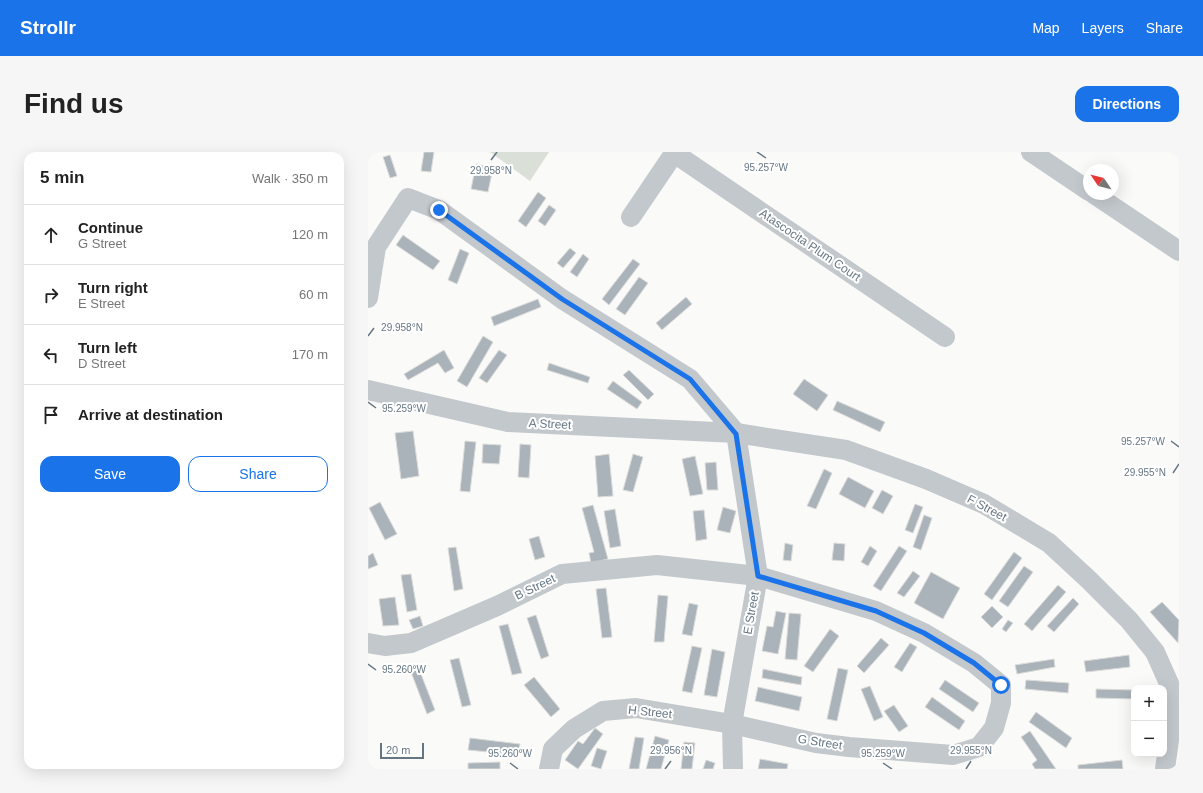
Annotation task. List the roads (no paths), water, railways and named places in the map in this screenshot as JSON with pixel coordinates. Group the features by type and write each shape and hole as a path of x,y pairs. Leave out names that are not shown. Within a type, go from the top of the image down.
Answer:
{"street":[{"path":"631,217 675,152"},
{"name":"Atascocita Plum Court","path":"675,152 945,337"},
{"path":"1031,152 1083,187"},
{"path":"368,298 376,246 408,198 439,210 562,299 690,379 736,434"},
{"path":"1103,200 1179,251"},
{"name":"A Street","path":"368,390 508,422 736,434"},
{"name":"E Street","path":"733,769 732,724 758,576 736,434"},
{"name":"F Street","path":"736,434 846,450 926,479 984,504 1049,544 1089,580 1129,620 1155,652 1171,688 1171,726 1165,769"},
{"name":"B Street","path":"368,643 385,646 411,643 497,606 562,574 657,565 758,576"},
{"name":"G Street","path":"732,724 816,743 953,755 979,748 994,728 1001,703 1001,685 974,663 924,633 876,611 758,576"},
{"name":"H Street","path":"549,769 553,749 574,729 603,711 636,708 732,724"}]}
